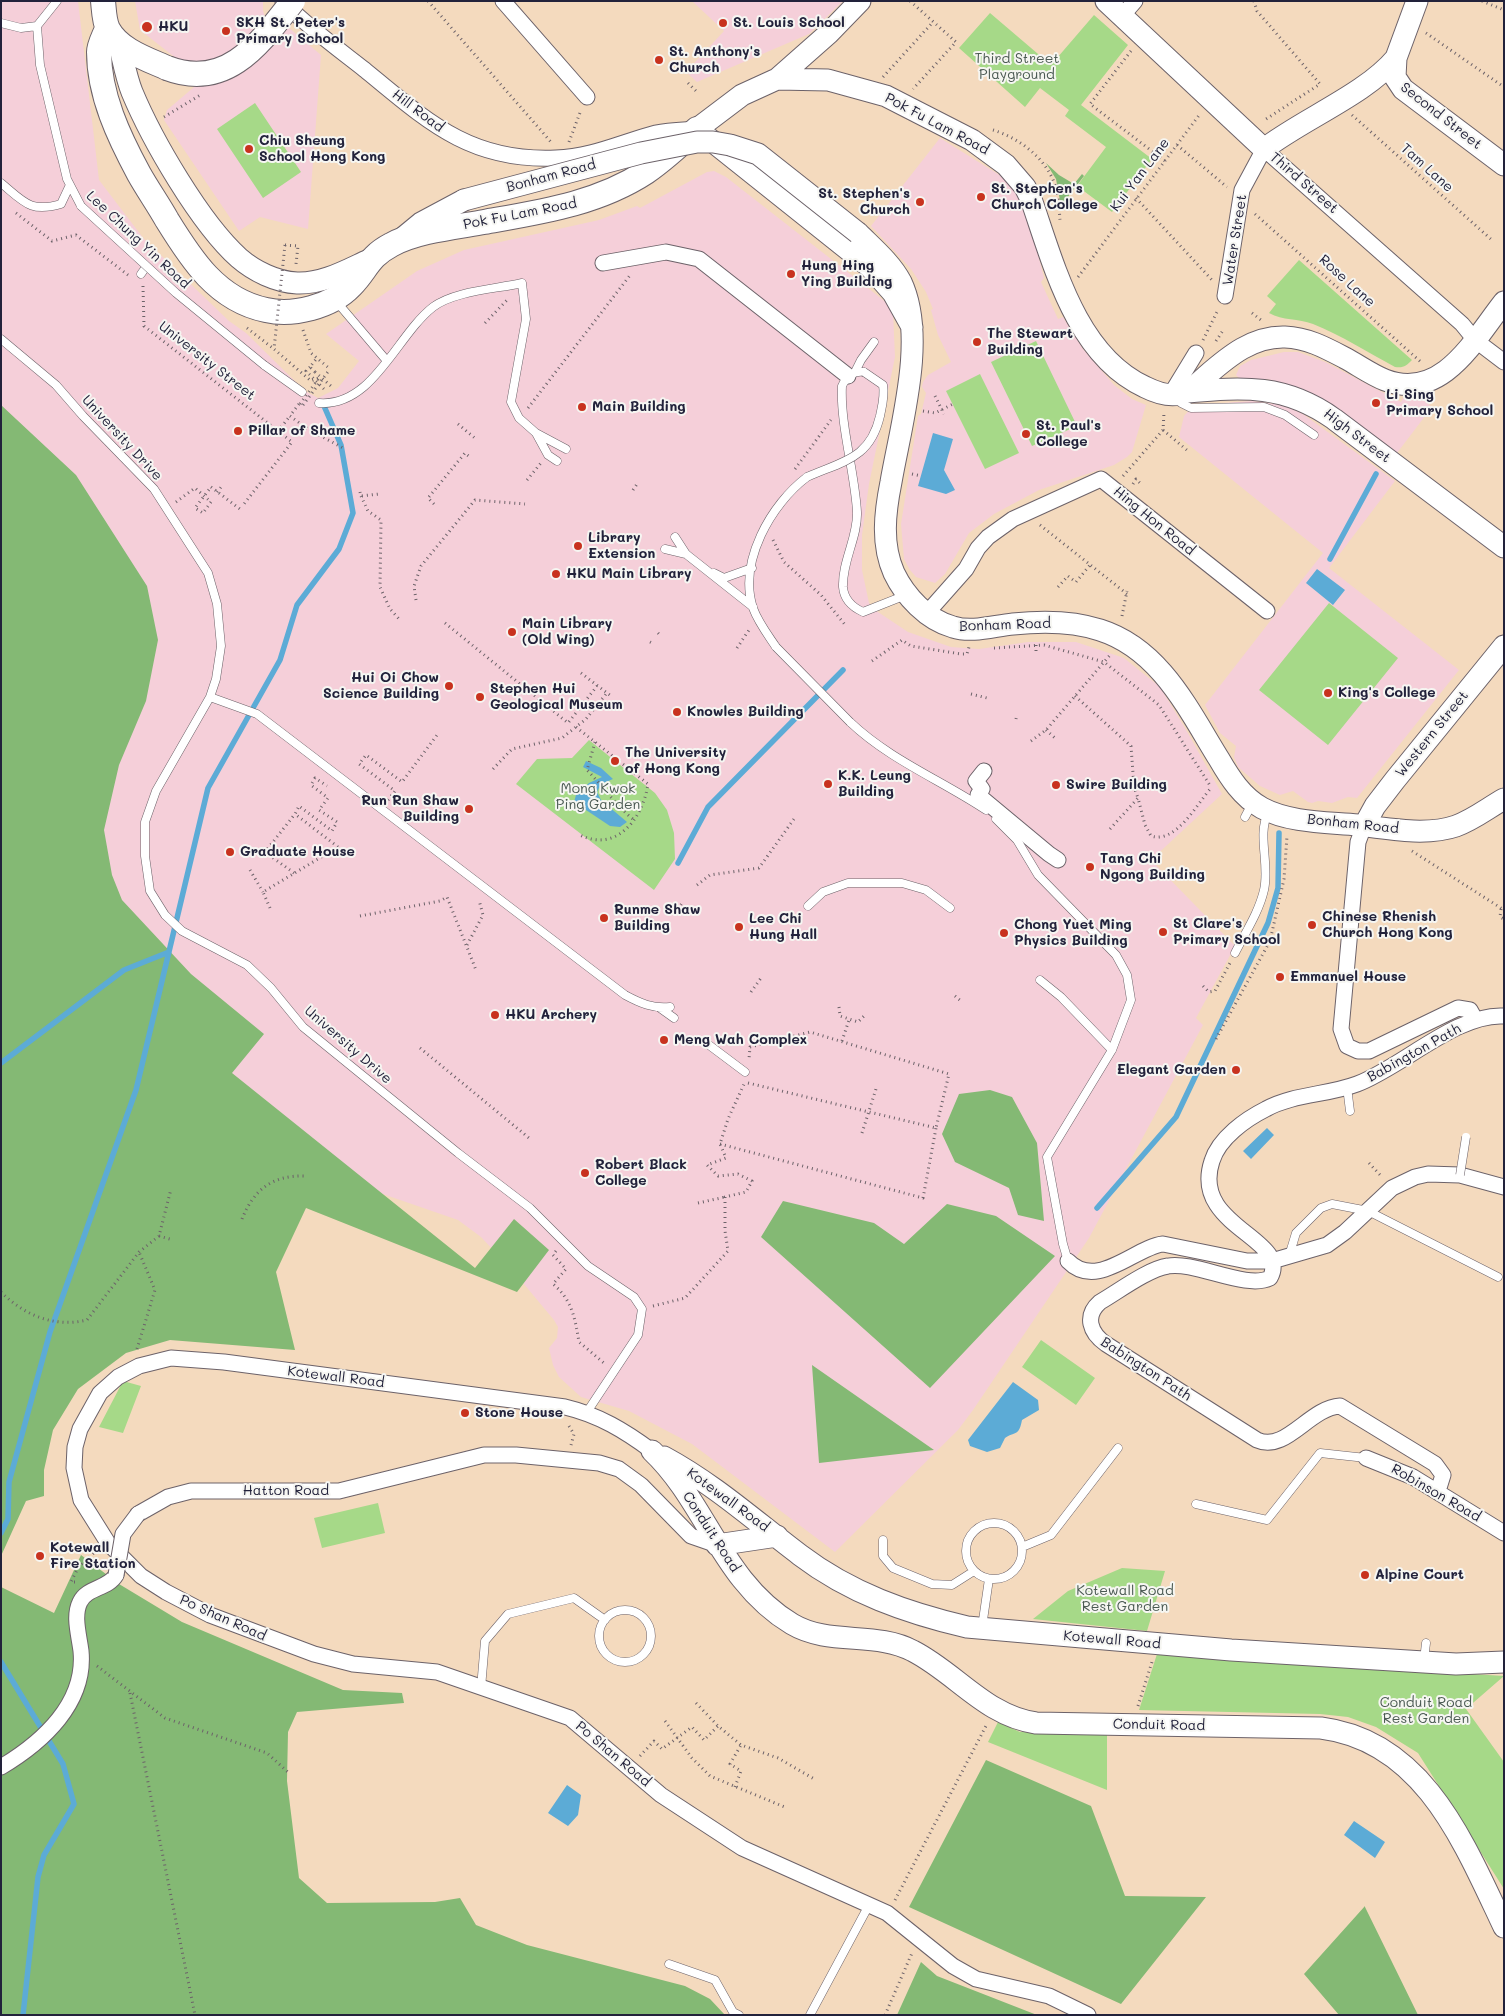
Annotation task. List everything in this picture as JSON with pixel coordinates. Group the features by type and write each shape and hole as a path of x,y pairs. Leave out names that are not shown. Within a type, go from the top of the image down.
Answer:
{"main road":[{"name":"Pok Fu Lam Road","path":"103,1 109,41 104,86 112,118 123,143 154,199 202,273 230,295 265,310 282,312 307,309 335,299 351,286 369,260"},
{"path":"109,41 180,73 200,74 232,65 256,46 293,1"},
{"path":"776,79 828,34 860,1"},
{"name":"Third Street","path":"1106,1 1128,9 1264,149"},
{"name":"Water Street","path":"1264,149 1286,133 1372,80 1396,58 1417,1"},
{"name":"Pok Fu Lam Road","path":"109,41 161,149 204,216 226,246 240,259 271,277 297,283 326,278 369,260 400,240 585,201 645,172 662,161 697,129 742,95 776,79 828,80 886,96 972,140 994,154 1025,187 1031,198 1058,280 1086,330 1104,356 1125,377 1158,393 1176,396"},
{"name":"Second Street","path":"1396,58 1395,77 1403,89 1504,164"},
{"path":"697,129 870,267 893,293 912,327"},
{"name":"Bonham Road","path":"400,240 421,223 464,200 641,153 697,142 714,142 758,154 858,233 886,261 900,280 905,293 912,327 911,364 888,495 885,532 889,560 907,594 927,613 954,628 978,629 1014,624 1059,623 1097,629 1126,641 1151,660 1170,682 1227,773 1256,810 1297,818 1396,829 1449,828 1468,820 1504,799"},
{"path":"1176,396 1237,351 1260,340 1286,337 1303,339 1323,346 1385,380 1401,384 1418,385 1432,382 1441,376 1475,340 1504,302"},
{"name":"High Street","path":"1176,396 1256,388 1282,393 1306,401 1334,419 1504,547"},
{"name":"Western Street","path":"1364,826 1379,801 1504,646"},
{"path":"1379,801 1383,813 1396,829"},
{"name":"Kotewall Road","path":"652,1451 690,1471 734,1502 818,1568 863,1594 917,1614 982,1628 1165,1644 1425,1652 1504,1662"},
{"name":"Conduit Road","path":"652,1451 674,1475 717,1545 751,1590 792,1624 817,1634 887,1643 914,1651 996,1710 1022,1721 1321,1728 1338,1730 1366,1739 1397,1758 1414,1773 1433,1796 1459,1837 1504,1926"},
{"path":"691,1503 702,1506 717,1500 734,1502"},
{"path":"717,1545 777,1536"}],"street":[{"name":"Hill Road","path":"282,1 434,126 480,147 514,156 557,158 599,152 654,134 697,129"},
{"path":"503,1 585,100"},
{"name":"Water Street","path":"1226,296 1242,190 1264,149"},
{"name":"Third Street","path":"1264,149 1462,324 1475,340 1504,362"},
{"path":"603,263 666,252 699,259 852,374"},
{"path":"1176,396 1196,353"},
{"name":"Hing Hon Road","path":"927,613 966,569 978,548 988,537 1026,513 1101,479 1266,611"},
{"path":"984,771 976,781 982,789 978,795 1058,860"},
{"path":"1364,826 1358,842 1341,1029 1344,1041 1352,1049 1370,1051 1458,1008 1470,1010 1475,1019"},
{"name":"Babington Path","path":"1438,1491 1443,1475 1435,1464 1345,1408 1327,1408 1278,1441 1263,1443 1106,1344 1092,1330 1091,1313 1097,1305 1162,1267 1178,1265 1229,1277 1262,1280 1270,1278 1272,1274 1272,1261 1262,1245 1231,1222 1215,1203 1211,1194 1209,1176 1215,1153 1231,1134 1267,1108 1347,1087 1393,1066 1475,1019 1504,1016"},
{"path":"1068,1260 1076,1268 1101,1269 1126,1262 1153,1246 1163,1244 1247,1261 1272,1261 1327,1244 1345,1232 1392,1188 1415,1177 1428,1174 1460,1175 1504,1188"},
{"name":"Kotewall Road","path":"111,1547 89,1514 78,1490 74,1468 75,1447 86,1414 100,1393 118,1377 146,1363 178,1358 224,1362 565,1407 587,1412 612,1424 652,1451"},
{"name":"Hatton Road","path":"1,1767 22,1753 66,1711 77,1687 81,1654 77,1620 80,1602 87,1594 103,1587 116,1575 123,1534 138,1514 152,1505 182,1492 339,1491 484,1455 504,1454 599,1463 612,1466 641,1485 690,1536 717,1545"},
{"name":"Robinson Road","path":"1366,1458 1394,1468 1438,1491 1504,1534"},
{"name":"Po Shan Road","path":"111,1547 133,1569 166,1592 234,1626 337,1660 437,1672 570,1718 660,1795 742,1848 887,1914 953,1966 976,1979 1049,1996 1088,2015"}],"lane":[{"path":"1,23 20,28 38,26 58,1"},
{"name":"Lee Chung Yin Road","path":"38,26 40,65 69,187 81,206 146,267 264,365 302,392"},
{"path":"1,183 27,204 42,208 61,204 69,187"},
{"path":"139,278 146,267"},
{"path":"319,403 332,404 348,398 363,387 387,361 423,316 444,300 522,283 526,319 511,402 520,418 536,433 566,449"},
{"path":"335,299 387,361"},
{"name":"University Drive","path":"1,339 52,382 154,489 208,573 217,604 221,646 216,679 210,697 156,791 145,822 150,890 165,915 182,931 247,965 271,988 303,1027 458,1153 530,1208 588,1266 634,1297 642,1309"},
{"path":"874,342 842,386 857,514 844,570 843,588 847,600 854,608 863,612 907,594"},
{"path":"852,374 864,372 883,385 884,393 872,440 857,455 807,477 790,490 766,523 752,568 750,590 753,607 758,619 776,647 850,722 927,777 962,794 991,814 1017,840 1038,875 1116,955 1127,975 1131,1000 1112,1050 1047,1157 1063,1244 1068,1260"},
{"path":"1176,396 1181,403 1191,408 1264,407 1285,414 1314,435"},
{"path":"536,433 548,455 557,461"},
{"path":"675,537 686,554 753,607"},
{"path":"666,549 686,554"},
{"path":"708,571 724,578 752,568"},
{"path":"210,697 252,713 382,809 625,995 642,1004 660,1008 670,1007"},
{"path":"1235,953 1264,890 1266,874 1264,824 1256,810"},
{"path":"808,906 823,892 848,883 902,883 926,890 950,908"},
{"path":"1040,980 1061,998 1112,1050"},
{"path":"660,1008 674,1018"},
{"path":"709,1045 745,1072"},
{"path":"1347,1087 1350,1110"},
{"path":"1460,1175 1466,1137"},
{"path":"1289,1256 1296,1234 1324,1206 1332,1204 1368,1211 1498,1278"},
{"path":"587,1412 638,1335 642,1309"},
{"path":"1022,1547 1051,1535 1118,1448"},
{"path":"1196,1504 1266,1520 1320,1453 1366,1458"},
{"path":"998,1524 1007,1526 1014,1531 1022,1547 1019,1565 1014,1572 1006,1577 989,1579 974,1571 966,1555 966,1546 974,1531 981,1526 998,1524"},
{"path":"883,1540 883,1556 893,1568 932,1584 952,1585 974,1571"},
{"path":"982,1628 989,1579"},
{"path":"481,1688 485,1641 508,1614 574,1598 605,1620"},
{"path":"628,1610 643,1617 651,1632 648,1649 635,1660 618,1661 611,1657 600,1644 601,1627 605,1620 612,1614 628,1610"},
{"path":"810,2015 869,1905"},
{"path":"669,1964 715,1980 733,2012 739,2015"}],"path":[{"path":"428,1 555,147"},
{"path":"910,1 956,42 910,92"},
{"path":"1254,1 1257,11 1320,84 1258,125"},
{"path":"1482,1 1504,10"},
{"path":"880,81 933,22"},
{"path":"1422,30 1504,87"},
{"path":"1135,46 1090,104 1165,161"},
{"path":"688,83 696,91"},
{"path":"569,143 585,100"},
{"path":"165,116 188,102"},
{"name":"Kui Yan Lane","path":"1076,279 1204,110"},
{"name":"Tam Lane","path":"1347,112 1492,240"},
{"path":"1177,144 1228,188"},
{"path":"1136,198 1226,296"},
{"path":"8,208 52,241 76,235 129,275"},
{"name":"Rose Lane","path":"1254,213 1426,366"},
{"path":"274,349 285,245 298,246 296,261"},
{"path":"520,418 634,270"},
{"name":"University Street","path":"139,278 144,287 144,326 292,442 244,504"},
{"path":"485,323 522,283"},
{"name":"Water Street","path":"1196,353 1226,296"},
{"path":"1355,309 1358,306"},
{"path":"278,431 330,369 311,353 304,338 302,326"},
{"path":"247,327 311,381 320,377"},
{"path":"1217,340 1224,329 1230,334"},
{"path":"317,358 306,371 325,390"},
{"path":"310,367 331,387"},
{"path":"301,404 320,377"},
{"path":"934,396 944,414"},
{"path":"1129,468 1137,462 1163,430 1176,396"},
{"path":"793,472 843,403"},
{"path":"922,411 934,413 953,404"},
{"path":"290,416 308,429 345,449"},
{"path":"458,424 476,439"},
{"path":"1163,430 1188,451"},
{"path":"434,504 428,498 465,453 471,458"},
{"path":"527,480 548,455"},
{"path":"912,474 921,476"},
{"path":"633,490 637,484"},
{"path":"217,492 222,486"},
{"path":"167,509 195,488 211,502 202,513 195,508 211,487 240,510"},
{"path":"379,494 361,494 368,511 381,520 380,587 390,609 400,620"},
{"path":"416,600 414,586 416,577 430,554 475,500 525,504"},
{"path":"1026,513 1127,593 1122,616"},
{"path":"766,523 784,562 821,595 846,626"},
{"path":"1058,587 1068,576 1076,582 1090,565"},
{"path":"445,623 568,723 597,686"},
{"path":"737,648 749,630"},
{"path":"872,661 902,640 911,646 961,654"},
{"path":"1036,645 1036,652"},
{"path":"988,649 1044,645 1104,662 1159,704 1211,787"},
{"path":"1031,741 1046,730 1115,648"},
{"path":"581,673 611,696"},
{"path":"493,768 512,749 562,738 576,727 606,694"},
{"path":"971,694 987,698"},
{"path":"1075,696 1131,746 1134,787 1145,825 1151,836 1159,838 1168,836 1181,824 1214,783"},
{"path":"576,727 648,784 646,797 634,820 617,836 605,840 591,840 580,834"},
{"path":"1046,730 1055,738"},
{"path":"382,809 394,791 358,764 366,754 402,782 437,735"},
{"path":"595,742 587,770 615,803 634,820"},
{"path":"295,873 265,852 295,814 299,806 332,831 336,822 319,810 328,798 311,785 315,778 320,782"},
{"path":"1110,829 1138,798"},
{"path":"263,892 338,847 295,814"},
{"path":"698,885 710,876 759,868 794,819"},
{"path":"1216,1039 1270,941 1284,879 1287,832"},
{"path":"1406,848 1502,910 1500,917 1504,919"},
{"path":"250,870 270,908"},
{"path":"467,945 483,915 479,900 474,893"},
{"path":"360,916 440,901 447,897 476,970"},
{"path":"678,909 683,902"},
{"path":"1203,986 1209,992 1215,991 1228,967"},
{"path":"751,992 761,978"},
{"path":"955,996 962,1002"},
{"path":"839,1007 840,1016 849,1020 858,1022 864,1016"},
{"path":"842,1041 849,1020"},
{"path":"698,1203 746,1192 752,1181 738,1174 718,1176 707,1165 726,1158 720,1144 728,1119 745,1083 745,1072 750,1047 810,1032 949,1074 936,1128 923,1198 720,1144"},
{"path":"420,1048 529,1138"},
{"path":"745,1083 936,1128"},
{"path":"862,1134 876,1089"},
{"path":"1369,1163 1380,1175"},
{"path":"242,1219 256,1192 272,1180 291,1175 305,1176"},
{"path":"1,1292 25,1310 44,1319 67,1322 87,1320 139,1252 159,1236 171,1189"},
{"path":"642,1309 685,1298 728,1251 724,1231 725,1196"},
{"path":"159,1236 173,1240"},
{"path":"564,1242 553,1254 566,1269 553,1284 564,1294 573,1310 579,1342 614,1372"},
{"path":"139,1252 155,1290 136,1351 143,1356 146,1363"},
{"path":"566,1421 574,1434 570,1445"},
{"path":"103,1587 71,1582 84,1561 111,1547"},
{"path":"1136,1715 1155,1655 1164,1656 1165,1644"},
{"path":"81,1654 165,1718 267,1753 290,1774"},
{"path":"130,1693 195,2015"},
{"path":"696,1704 741,1745 778,1758 816,1780"},
{"path":"665,1721 692,1758 710,1776 787,1808"},
{"path":"891,1908 988,1724"},
{"path":"639,1760 641,1754 654,1742 662,1749 692,1727 704,1740 718,1726"},
{"path":"735,1787 741,1771 730,1764 741,1745"},
{"path":"885,2015 918,1939"}],"shaded area":[{"name":"The University of Hong Kong","path":"1,1 78,1 99,180 144,239 229,321 246,333 305,391 318,398 338,388 359,361 326,334 417,271 464,250 599,220 637,206 640,208 707,172 714,171 726,177 888,304 893,312 895,357 869,484 862,535 862,570 869,603 875,610 908,632 951,647 979,649 1028,642 1076,642 1124,658 1160,687 1222,794 1151,860 1235,946 1196,1018 1203,1025 1089,1238 973,1410 958,1430 835,1552 692,1444 629,1411 581,1397 559,1377 553,1365 549,1348 557,1338 558,1327 554,1320 513,1271 481,1237 458,1220 267,1154 1,814"},
{"path":"135,1 263,1 263,11 268,25 236,57 186,66 140,30"},
{"path":"692,1 843,1 809,34 697,82 686,72 724,31"},
{"name":"Chiu Sheung School Hong Kong","path":"282,22 321,55 308,229 260,217 239,231 164,120 167,110 200,82"},
{"name":"St. Paul's College","path":"940,138 1001,176 1012,186 1022,201 1031,226 1044,278 1041,282 1058,319 1063,317 1083,349 1114,385 1132,399 1146,405 1132,452 1127,457 1114,465 1039,490 994,514 969,533 945,574 935,583 916,577 910,570 904,559 901,524 918,416 921,414 926,393 922,387 923,382 928,375 951,362 938,335 931,310 933,309 926,292 911,269 871,226"},
{"name":"Li Sing Primary School","path":"1284,352 1298,352 1325,362 1401,402 1403,398 1413,399 1416,394 1432,407 1397,453 1322,400 1300,388 1267,379 1240,379 1236,375 1240,366 1251,360"},
{"name":"King's College","path":"1252,401 1283,405 1303,414 1395,481 1329,568 1459,670 1357,798 1348,797 1332,803 1318,801 1312,803 1293,791 1280,795 1260,786 1238,767 1234,757 1236,746 1220,733 1205,705 1323,553 1179,437 1184,416 1194,405"}],"green space":[{"name":"Third Street Playground","path":"990,13 1051,65 1094,15 1128,45 1081,105 1152,159 1112,212 1077,186 1106,147 1065,116 1069,110 1040,88 1025,107 959,48"},
{"path":"255,103 301,172 263,198 217,129"},
{"path":"1046,163 1059,175 1074,184 1082,174 1084,176 1061,206 1056,179"},
{"path":"1299,260 1412,360 1405,366 1395,367 1323,328 1307,322 1274,316 1269,313 1276,304 1267,296"},
{"path":"1036,341 1077,426 1032,446 991,362"},
{"path":"980,374 1019,453 985,469 946,391"},
{"path":"1,405 76,475 147,586 158,640 146,701 119,765 104,830 112,875 122,900 191,974 264,1034 232,1073 475,1268 514,1219 549,1250 517,1292 306,1208 276,1272 295,1350 170,1340 126,1353 78,1389 53,1430 44,1470 44,1496 26,1501 1,1556"},
{"path":"1329,603 1398,658 1328,745 1259,690"},
{"name":"Mong Kwok Ping Garden","path":"589,740 655,793 667,810 674,833 675,859 654,890 516,784 537,759 572,758"},
{"path":"990,1090 1012,1097 1037,1143 1044,1221 1018,1215 1009,1188 955,1162 942,1134 959,1094"},
{"path":"783,1201 874,1223 904,1244 947,1204 996,1216 1055,1256 930,1388 761,1237"},
{"path":"1041,1340 1095,1378 1076,1405 1022,1367"},
{"path":"812,1365 934,1450 819,1463"},
{"path":"123,1381 141,1386 123,1433 99,1427"},
{"path":"378,1503 385,1533 322,1548 314,1518"},
{"path":"81,1555 119,1584 182,1622 343,1690 402,1693 404,1703 297,1712 288,1732 287,1781 299,1878 327,1903 435,1902 460,1898 476,1925 527,1945 685,1986 710,1999 725,2015 1,2015 1,1587 54,1613"},
{"name":"Kotewall Road Rest Garden","path":"1122,1568 1165,1571 1147,1631 1033,1619 1068,1591"},
{"name":"Conduit Road Rest Garden","path":"1157,1654 1504,1676 1466,1709 1504,1762 1504,1889 1418,1753 1376,1727 1348,1717 1320,1714 1139,1710"},
{"path":"998,1722 1020,1732 1107,1734 1107,1790 988,1742"},
{"path":"986,1760 1091,1806 1125,1896 1206,1897 1121,2004 909,1907"},
{"path":"1365,1906 1418,2015 1339,2015 1304,1974"},
{"path":"921,1962 937,1976 1037,2015 897,2015"}],"water":[{"path":"933,433 953,439 944,470 955,490 946,494 918,486"},
{"path":"1317,569 1345,590 1333,605 1306,583"},
{"path":"586,761 601,768 613,779 601,784 597,792 601,800 627,822 620,827 610,826 574,802 576,795 589,783 602,777 583,767"},
{"path":"1267,1128 1274,1135 1251,1159 1243,1151"},
{"path":"1013,1382 1038,1400 1039,1410 1022,1420 1018,1431 1005,1438 1000,1448 987,1452 970,1446 968,1440"},
{"path":"567,1785 581,1795 578,1815 568,1826 548,1813"},
{"path":"1354,1821 1385,1842 1375,1858 1344,1835"}],"waterway":[{"path":"1,1533 8,1519 9,1482 50,1332 136,1090 208,788 280,660 297,605 339,549 353,513 341,445 324,406"},
{"path":"1330,559 1376,474"},
{"path":"678,863 708,807 843,670"},
{"path":"1097,1208 1176,1117 1268,923 1278,888 1279,833"},
{"path":"1,1063 124,970 169,952"},
{"path":"1,1662 63,1764 74,1804 44,1855 38,1877 23,2015"}],"place":[{"name":"St. Louis School","path":"723,23"},
{"name":"HKU","path":"147,27"},
{"name":"SKH St. Peter's Primary School","path":"226,31"},
{"name":"St. Anthony's Church","path":"659,60"},
{"name":"Chiu Sheung School Hong Kong","path":"249,149"},
{"name":"St. Stephen's Church College","path":"981,197"},
{"name":"St. Stephen's Church","path":"920,202"},
{"name":"Hung Hing Ying Building","path":"791,274"},
{"name":"The Stewart Building","path":"977,342"},
{"name":"Li Sing Primary School","path":"1376,403"},
{"name":"Main Building","path":"582,407"},
{"name":"Pillar of Shame","path":"238,431"},
{"name":"St. Paul's College","path":"1026,434"},
{"name":"Library Extension","path":"578,546"},
{"name":"HKU Main Library","path":"556,574"},
{"name":"Main Library (Old Wing)","path":"512,632"},
{"name":"Hui Oi Chow Science Building","path":"449,686"},
{"name":"King's College","path":"1328,693"},
{"name":"Stephen Hui Geological Museum","path":"480,697"},
{"name":"Knowles Building","path":"677,712"},
{"name":"The University of Hong Kong","path":"615,761"},
{"name":"K.K. Leung Building","path":"828,784"},
{"name":"Swire Building","path":"1056,785"},
{"name":"Run Run Shaw Building","path":"469,809"},
{"name":"Graduate House","path":"230,852"},
{"name":"Tang Chi Ngong Building","path":"1090,867"},
{"name":"Runme Shaw Building","path":"604,918"},
{"name":"Chinese Rhenish Church Hong Kong","path":"1312,925"},
{"name":"Lee Chi Hung Hall","path":"739,927"},
{"name":"St Clare's Primary School","path":"1163,932"},
{"name":"Chong Yuet Ming Physics Building","path":"1004,933"},
{"name":"Emmanuel House","path":"1280,977"},
{"name":"HKU Archery","path":"495,1015"},
{"name":"Meng Wah Complex","path":"664,1040"},
{"name":"Elegant Garden","path":"1236,1070"},
{"name":"Robert Black College","path":"585,1173"},
{"name":"Stone House","path":"465,1413"},
{"name":"Kotewall Fire Station","path":"40,1556"},
{"name":"Alpine Court","path":"1365,1575"}]}
